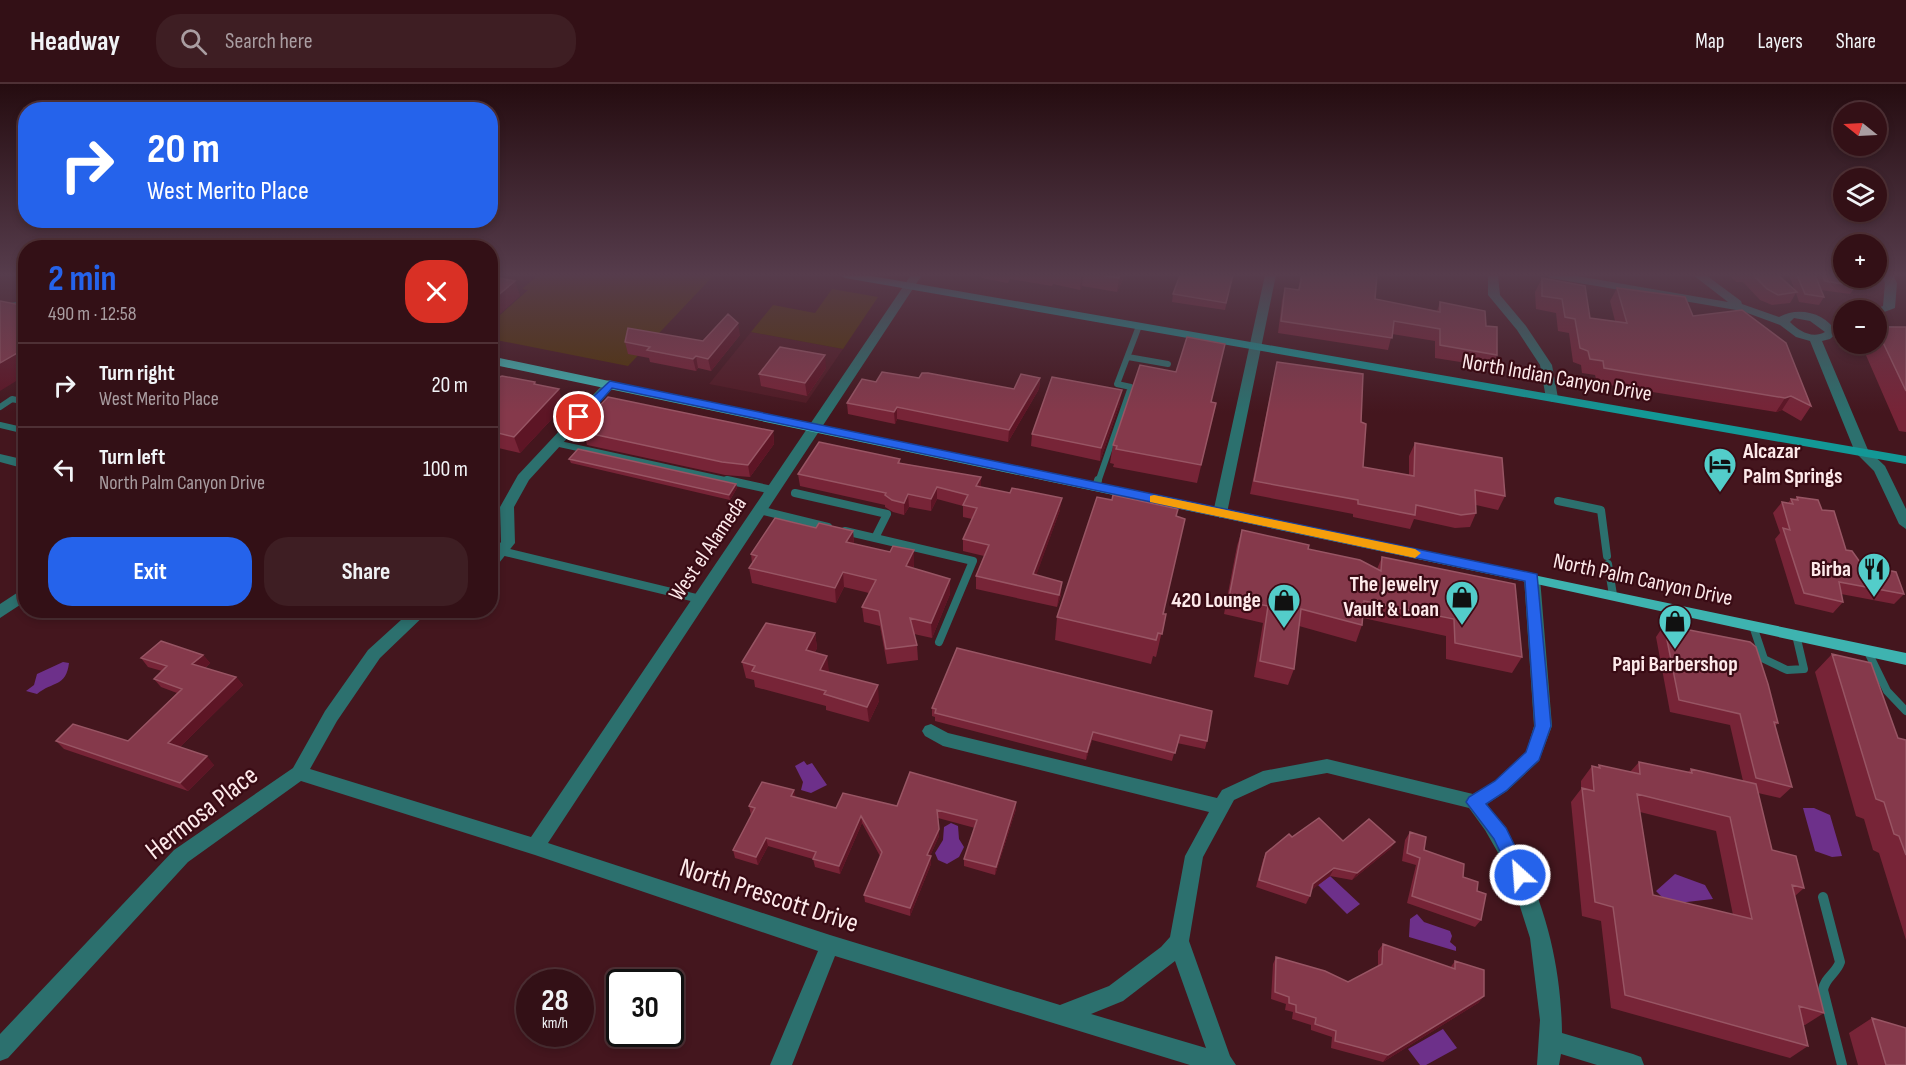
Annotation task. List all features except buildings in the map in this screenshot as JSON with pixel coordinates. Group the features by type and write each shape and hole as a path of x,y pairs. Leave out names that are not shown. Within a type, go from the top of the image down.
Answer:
{"main road":[{"name":"North Indian Canyon Drive","path":"1113,321 1906,460"},
{"name":"North Palm Canyon Drive","path":"498,362 1613,595 1906,659"}],"street":[{"name":"West el Alameda","path":"535,847 886,321"},
{"path":"1220,513 1261,321"},
{"path":"1516,321 1546,365 1552,398"},
{"path":"1781,321 1797,333 1815,338 1829,336 1830,329 1827,325"},
{"path":"1819,321 1827,325 1833,325"},
{"path":"1887,329 1906,332"},
{"path":"1815,338 1862,452 1880,469 1906,524"},
{"path":"498,555 508,543 507,507 523,478 610,384"},
{"path":"0,458 18,463"},
{"path":"1474,802 1500,786 1533,756 1543,726 1532,578"},
{"path":"0,612 18,598"},
{"name":"Hermosa Place","path":"0,1050 182,856 299,773 331,716 374,654 414,618"},
{"path":"931,731 943,739 1222,807"},
{"path":"1060,1015 1116,994 1168,954 1179,940 1194,856 1228,795 1269,776 1327,766 1474,802 1500,834 1531,896 1544,957 1553,1041 1548,1065"},
{"name":"North Prescott Drive","path":"299,773 535,847 830,945 1060,1015 1196,1061 1223,1064"},
{"path":"1179,940 1223,1064"},
{"path":"781,1065 830,945"},
{"path":"1553,1041 1633,1065"}],"lane":[{"path":"1096,487 1131,387 1118,384 1139,326"},
{"path":"1128,357 1168,364"},
{"path":"0,407 12,399 18,400"},
{"path":"0,425 18,429"},
{"path":"555,443 772,490"},
{"path":"795,493 887,514 875,538"},
{"path":"1558,501 1601,510 1613,595"},
{"path":"759,510 973,561 939,642"},
{"path":"501,551 700,599"},
{"path":"1753,626 1763,657 1777,667 1796,672 1804,669 1796,635"},
{"path":"1867,650 1886,691 1896,705 1906,711"},
{"path":"1823,897 1840,962 1838,968 1825,979 1823,990 1842,1065"}],"shaded area":[{"path":"498,321 671,321 628,366 498,340"},
{"path":"760,321 862,321 843,349 751,332"},
{"path":"751,332 843,349 806,403 709,384"},
{"path":"63,662 69,663 62,680 37,694 26,691 34,685 37,674"},
{"path":"804,761 807,765 812,763 827,785 811,793 801,790 803,782 795,766"},
{"path":"1803,808 1814,808 1830,815 1842,856 1832,857 1815,851"},
{"path":"951,823 958,826 959,839 964,847 959,857 947,864 938,860 935,853 943,840 944,827"},
{"path":"1675,874 1705,885 1713,899 1669,904 1656,891"},
{"path":"1330,876 1360,904 1347,914 1318,885"},
{"path":"1417,914 1424,922 1450,931 1452,936 1450,942 1456,947 1456,951 1409,937 1410,919"},
{"path":"1443,1029 1457,1048 1426,1065 1420,1065 1408,1049"}],"slow traffic":[{"path":"1154,499 1415,553"}],"place":[{"name":"Alcazar Palm Springs","path":"1720,493"},
{"name":"Birba","path":"1874,598"},
{"name":"The Jewelry Vault & Loan","path":"1462,626"},
{"name":"420 Lounge","path":"1284,629"},
{"name":"Papi Barbershop","path":"1675,650"}],"route":[{"path":"579,417 610,384 813,429 1532,578 1543,726 1533,756 1500,786 1474,802 1500,834 1520,875"}]}
